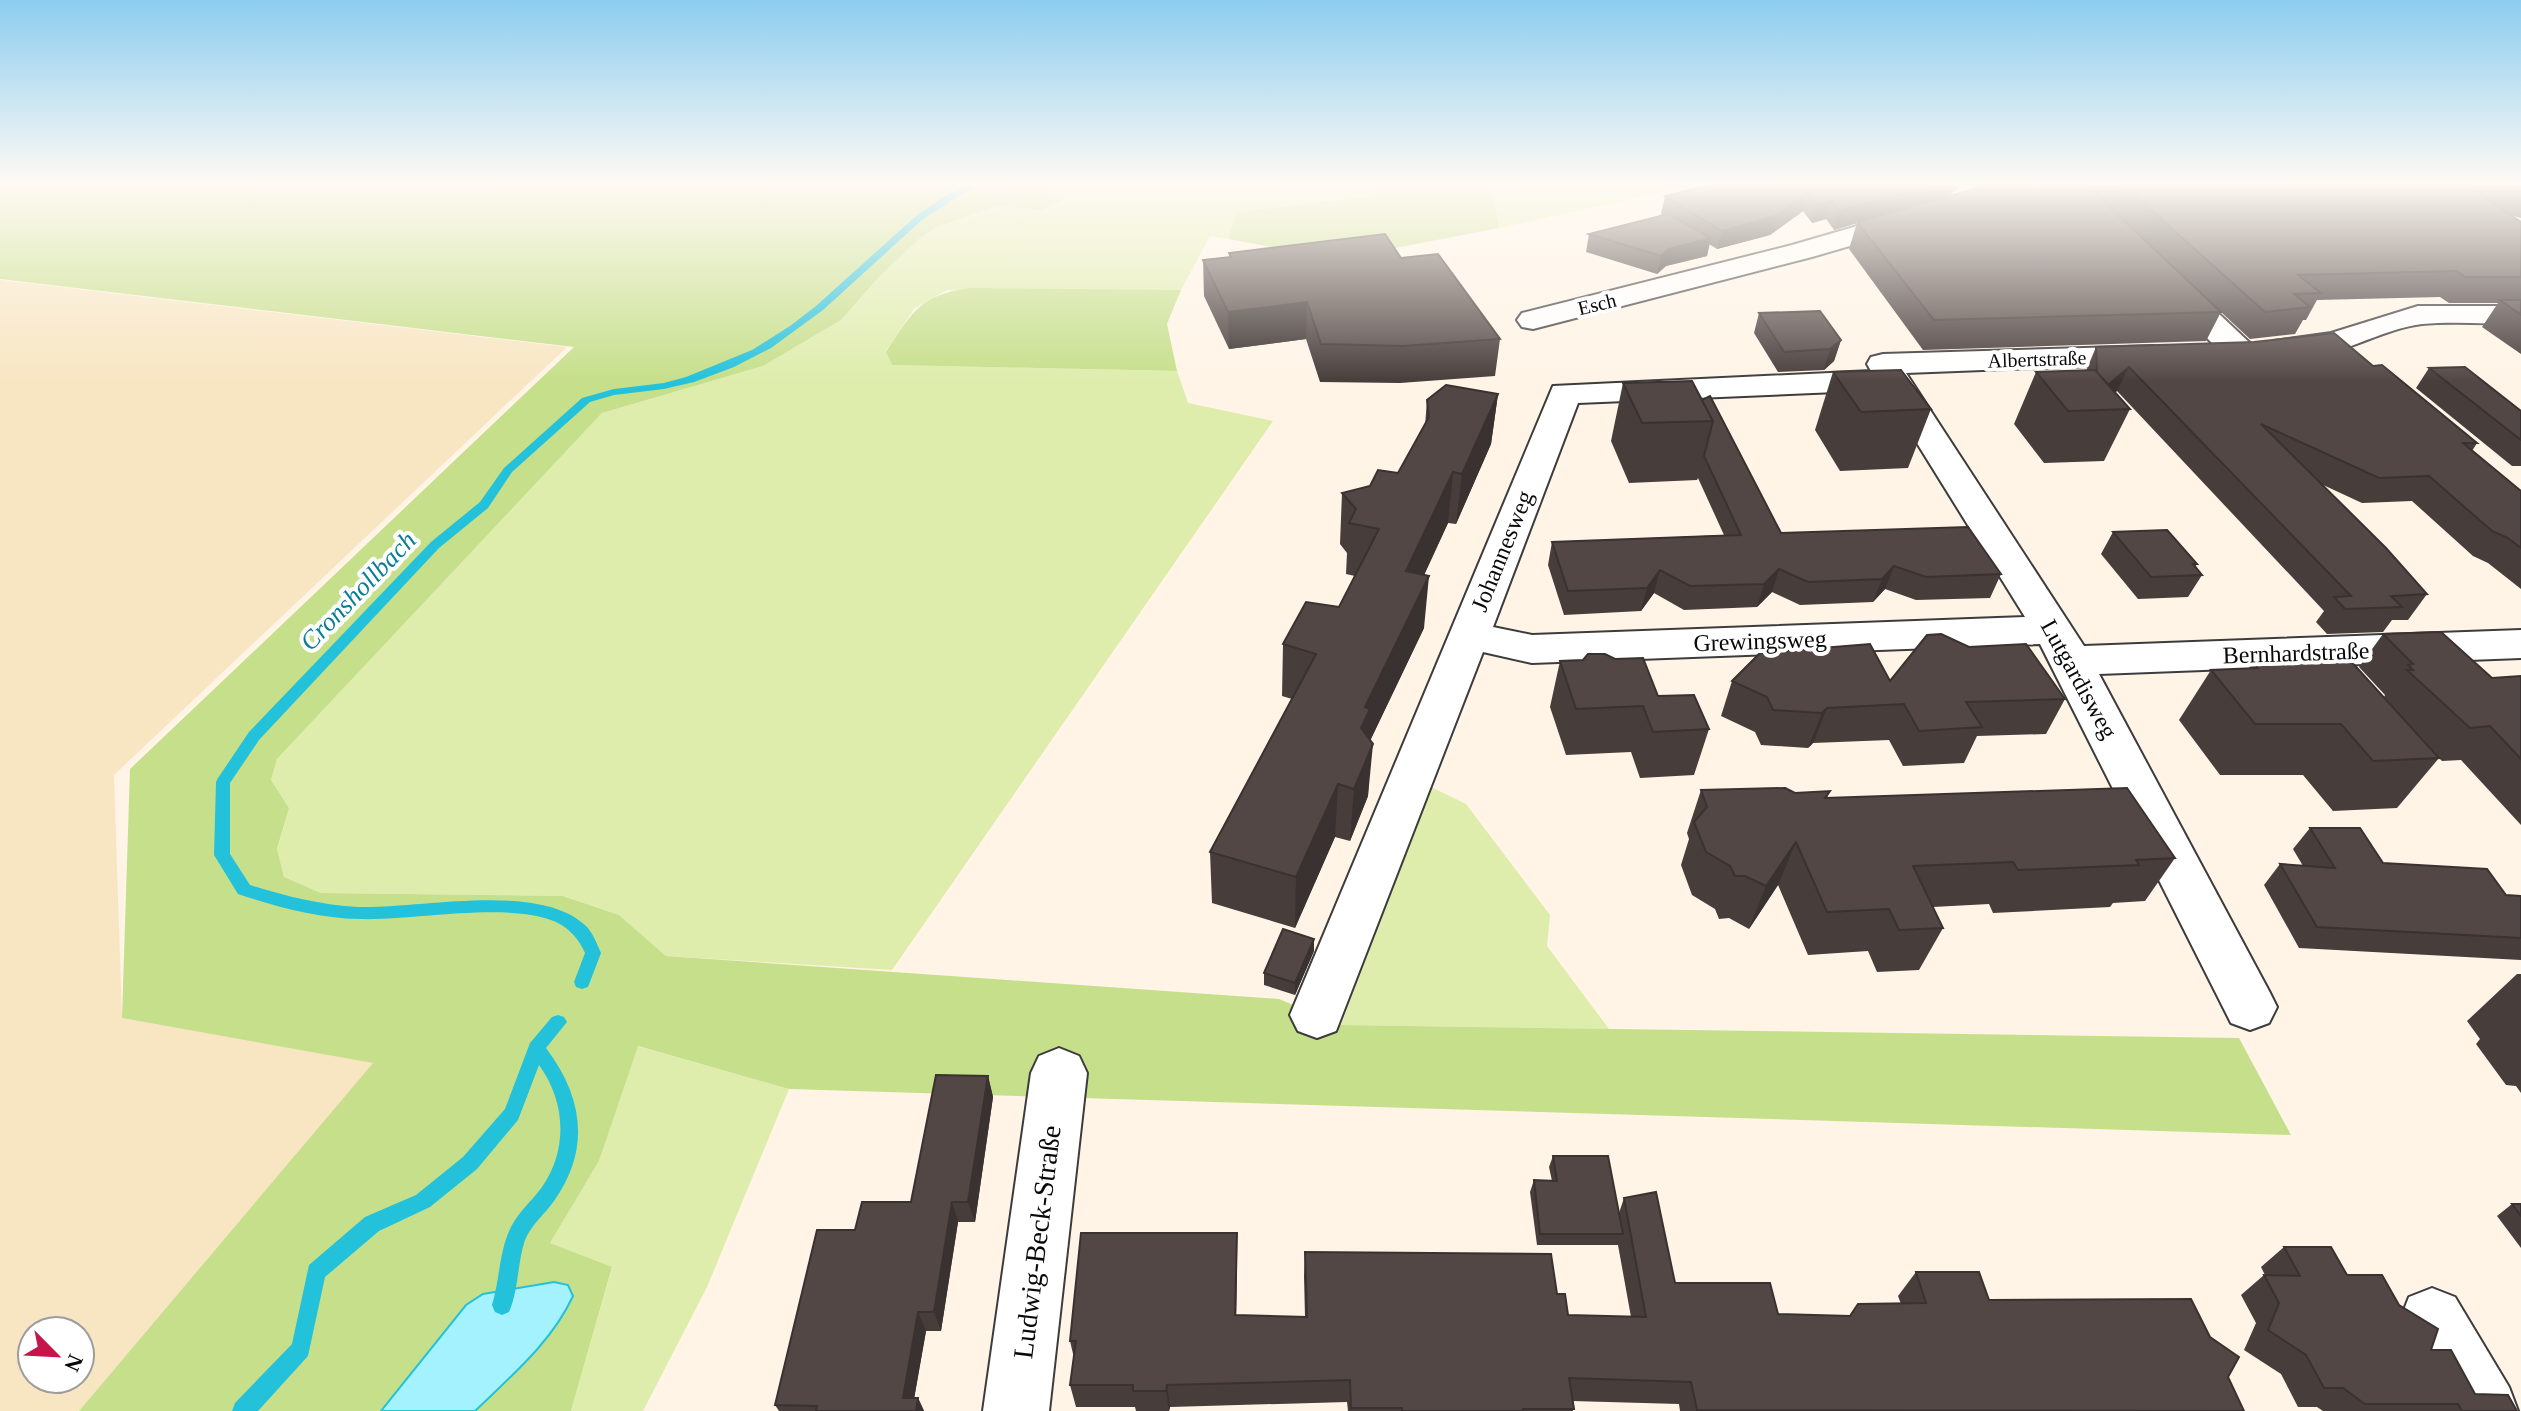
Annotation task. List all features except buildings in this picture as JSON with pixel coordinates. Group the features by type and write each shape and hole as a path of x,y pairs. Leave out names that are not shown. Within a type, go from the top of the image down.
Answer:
{"street":[{"name":"Esch","path":"1533,320 1803,251"},
{"path":"2154,268 2241,353"},
{"name":"Albertstraße","path":"1888,372 2241,353 2335,342 2418,315 2521,315"},
{"path":"2335,342 2364,366"},
{"name":"Johannesweg","path":"1317,1015 1565,393 1888,372"},
{"name":"Lutgardisweg","path":"1888,372 2063,646 2250,1007"},
{"name":"Grewingsweg","path":"1468,635 1532,649 2063,646"},
{"name":"Bernhardstraße","path":"2063,646 2521,644"},
{"name":"Ludwig-Beck-Straße","path":"1016,1411 1059,1073"},
{"path":"2432,1320 2485,1411"}],"shaded area":[{"path":"0,280 567,347 114,775 122,1018 374,1062 96,1391 96,1315 16,1315 16,1395 93,1395 79,1411 0,1411"}],"green space":[{"path":"0,251 906,251 841,320 763,366 602,413 277,759 271,780 289,808 277,849 284,877 321,893 563,896 619,915 666,956 1279,999 1341,1025 2239,1038 2291,1135 789,1089 638,1046 599,1161 550,1243 612,1267 571,1411 79,1411 96,1395 96,1391 373,1063 122,1018 130,769 574,347 0,279"},
{"path":"906,251 1202,251 1181,290 947,290 914,309 886,351 892,365 1177,371 1188,403 1273,421 892,970 666,956 619,915 563,896 321,893 284,877 277,850 289,808 271,780 277,759 602,413 763,366 841,320"},
{"path":"1293,251 1380,251 1338,259"},
{"path":"971,288 1181,290 1167,324 1177,371 892,365 886,352 920,307 940,295"},
{"path":"1431,787 1466,804 1550,915 1547,946 1609,1029 1341,1025"},
{"path":"637,1046 789,1089 707,1287 643,1411 571,1411 612,1268 550,1243 599,1161"}],"water":[{"path":"554,1282 568,1285 573,1296 564,1313 529,1358 475,1411 381,1411 466,1305 483,1294"}],"waterway":[{"name":"Cronshollbach","path":"582,982 593,953 585,936 563,918 538,910 476,907 358,913 300,905 244,890 222,855 223,782 254,736 435,545 484,505 508,470 586,400 614,392 690,380 755,353 794,329 881,251"},
{"name":"Cronshollbach","path":"536,1048 558,1022"},
{"name":"Cronshollbach","path":"243,1411 301,1349 316,1272 372,1224 423,1201 470,1163 512,1114 536,1048"},
{"path":"502,1305 516,1238 559,1175 570,1138 566,1101 549,1065 536,1048"}]}
